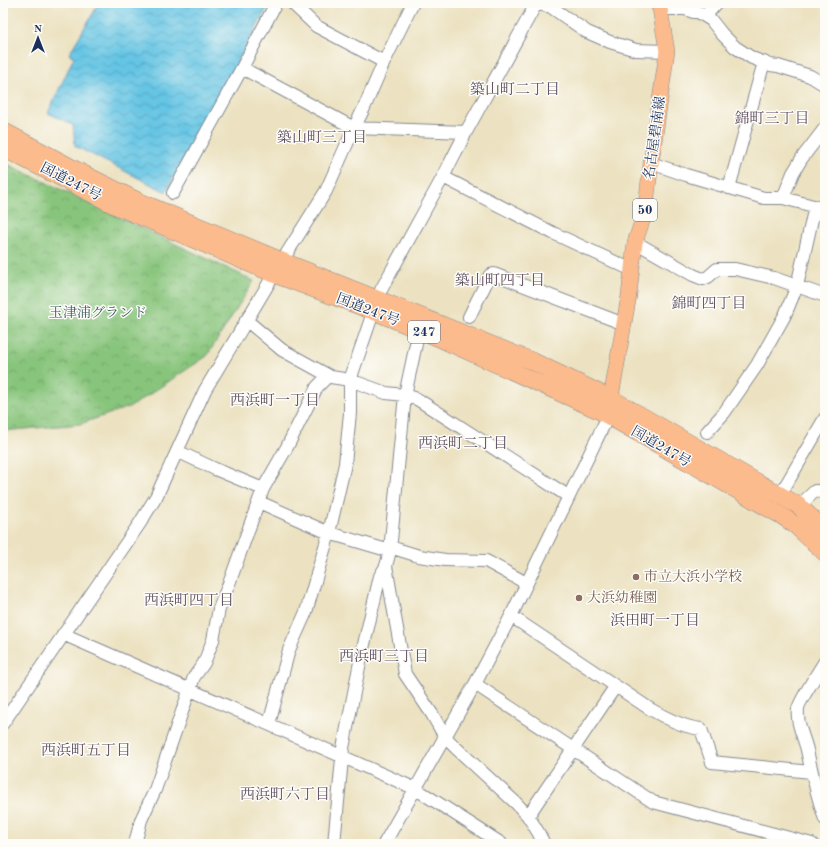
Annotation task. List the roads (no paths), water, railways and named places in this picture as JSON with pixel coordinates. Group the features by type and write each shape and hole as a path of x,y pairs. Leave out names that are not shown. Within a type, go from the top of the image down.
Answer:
{"highway":[{"name":"国道247号","path":"3,131 138,201 278,268"},
{"name":"国道247号","path":"3,148 114,205 376,305 532,361 612,399 800,506 825,530"},
{"name":"国道247号","path":"376,305 420,330 591,406 782,516 795,525 825,553"}],"main road":[{"name":"名古屋碧南線","path":"608,416 624,324 635,242 645,213 668,51 658,6"}],"street":[{"path":"174,193 276,3"},
{"path":"292,3 316,26 384,62"},
{"path":"3,722 140,523 156,497 205,390 246,320 326,191 384,62 413,3"},
{"path":"269,724 288,654 306,612 329,533 345,464 350,412 350,380 381,290 443,177 534,3 551,7 561,7 587,32 610,42 636,50 668,51"},
{"path":"705,16 717,3"},
{"path":"658,6 698,12 711,20 735,47 752,58 810,76 825,85"},
{"path":"730,188 764,62"},
{"path":"242,68 354,128 466,132"},
{"path":"783,198 793,173 802,158 825,128"},
{"path":"651,163 686,176 764,198 783,198 820,207 797,286 785,315 757,364 724,413 706,432"},
{"path":"443,177 553,233 632,270"},
{"path":"635,242 693,275 703,279 708,277 717,269 736,269 774,278 825,296"},
{"path":"469,317 490,275 494,274 624,324"},
{"path":"246,320 282,350 328,376 350,380 386,393 405,395 417,399 568,496"},
{"path":"334,844 342,757 361,657 380,576 386,566 390,549 405,395 420,330"},
{"path":"135,844 141,820 155,790 194,677 204,663 213,640 219,608 263,489 288,446 317,387 328,376"},
{"path":"384,844 436,751 446,737 511,616 608,416"},
{"path":"780,495 825,418"},
{"path":"176,452 263,489"},
{"path":"800,506 815,491 825,492"},
{"path":"258,502 329,533 390,549 445,560 486,561 526,583"},
{"path":"386,566 405,674 446,737 528,816 544,844"},
{"path":"511,616 615,686 669,720 692,728 701,729 712,762 811,772"},
{"path":"63,634 416,789 502,844"},
{"path":"825,661 797,707 800,727 807,749 811,772 825,819"},
{"path":"475,684 658,804 812,844"},
{"path":"528,816 572,748 615,686"}],"water":[{"path":"99,3 270,3 166,192 75,146 73,125 48,113 74,57 69,54"}],"place":[{"name":"市立大浜小学校","path":"636,577"},
{"name":"大浜幼稚園","path":"579,598"}],"district":[{"name":"築山町二丁目","path":"515,90"},
{"name":"錦町三丁目","path":"772,119"},
{"name":"築山町三丁目","path":"322,138"},
{"name":"築山町四丁目","path":"500,281"},
{"name":"錦町四丁目","path":"709,304"},
{"name":"西浜町一丁目","path":"275,401"},
{"name":"西浜町二丁目","path":"463,444"},
{"name":"西浜町四丁目","path":"189,601"},
{"name":"浜田町一丁目","path":"655,621"},
{"name":"西浜町三丁目","path":"384,657"},
{"name":"西浜町五丁目","path":"86,751"},
{"name":"西浜町六丁目","path":"285,795"}],"park label":[{"name":"玉津浦グランド","path":"98,313"}]}
